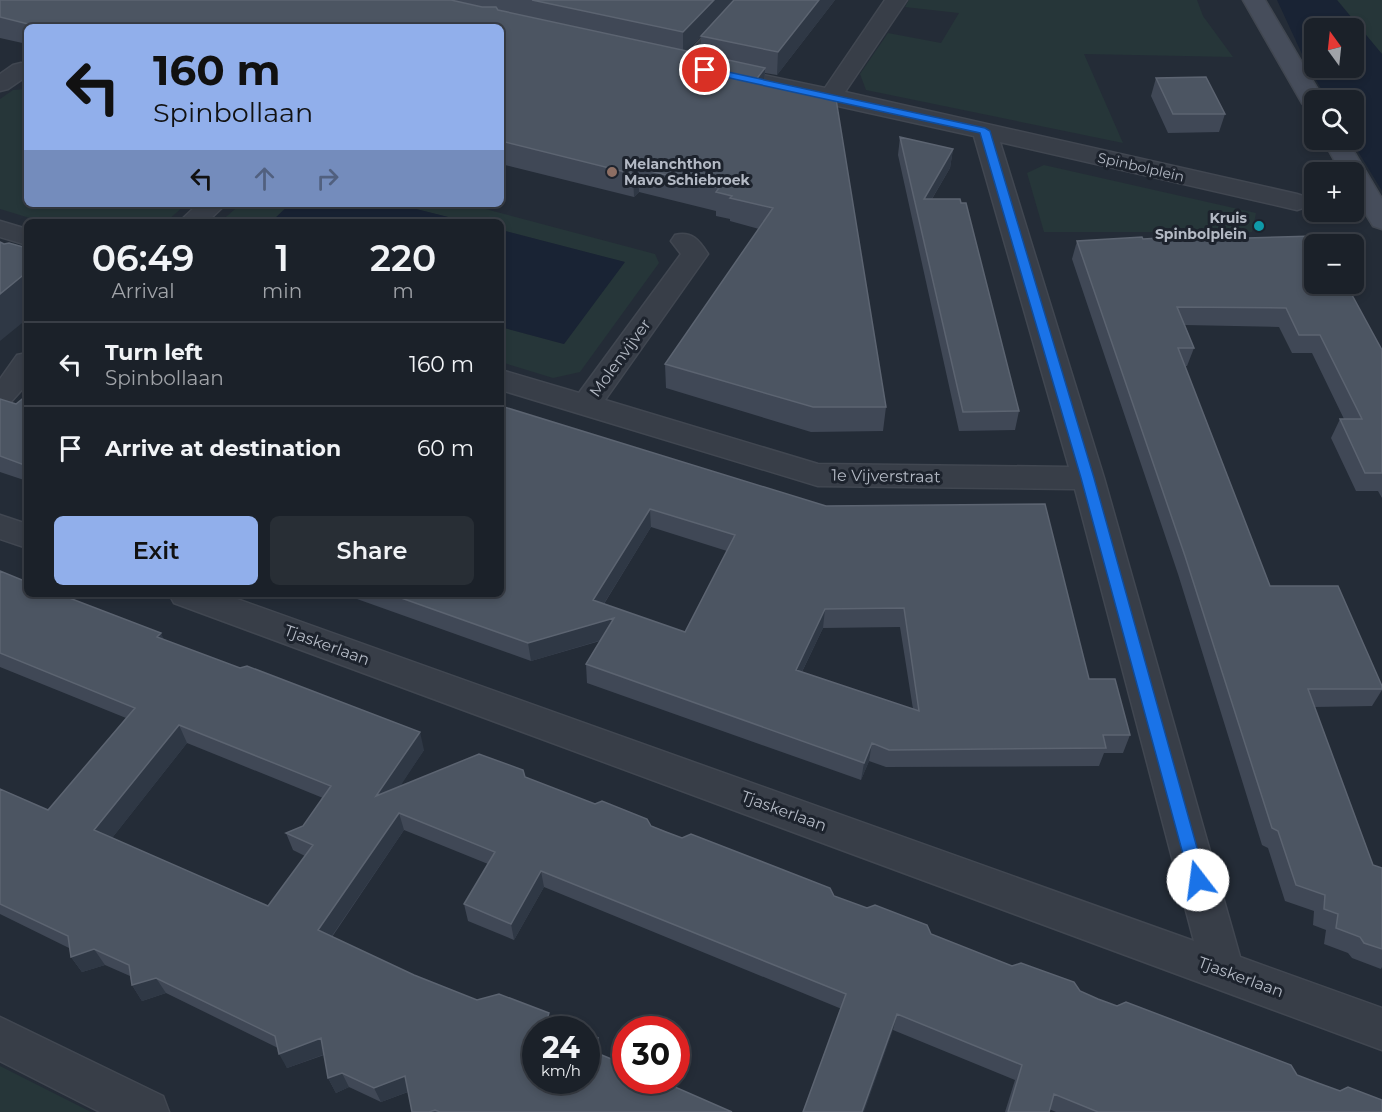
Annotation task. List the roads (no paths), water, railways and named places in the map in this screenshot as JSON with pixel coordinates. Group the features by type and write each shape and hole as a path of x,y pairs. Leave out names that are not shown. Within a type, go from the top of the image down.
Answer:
{"street":[{"path":"831,96 896,0"},
{"path":"1254,0 1306,90"},
{"name":"Spinbolplein","path":"661,60 831,96 1297,202"},
{"path":"0,84 16,69"},
{"path":"985,131 1088,478 1223,970"},
{"path":"1341,150 1382,221"},
{"path":"196,219 210,207"},
{"path":"0,229 24,236"},
{"name":"Molenvijver","path":"504,381 586,405 695,254 684,241"},
{"path":"0,396 24,366"},
{"name":"1e Vijverstraat","path":"586,405 818,475 1088,478"},
{"path":"0,527 24,535"},
{"name":"Tjaskerlaan","path":"194,597 1382,1029"},
{"path":"0,1038 147,1112"}],"lane":[{"path":"684,66 744,0"}],"water":[{"path":"1277,0 1337,0 1352,18 1304,18 1304,58"},
{"path":"1364,32 1382,54 1382,191 1357,150 1364,150 1364,90 1322,90 1315,78 1364,78"},
{"path":"287,207 408,207 456,219 274,219"},
{"path":"504,231 625,262 564,344 504,328"}],"place":[{"name":"Melanchthon Mavo Schiebroek","path":"612,172"},
{"name":"Kruis Spinbolplein","path":"1259,226"}]}
